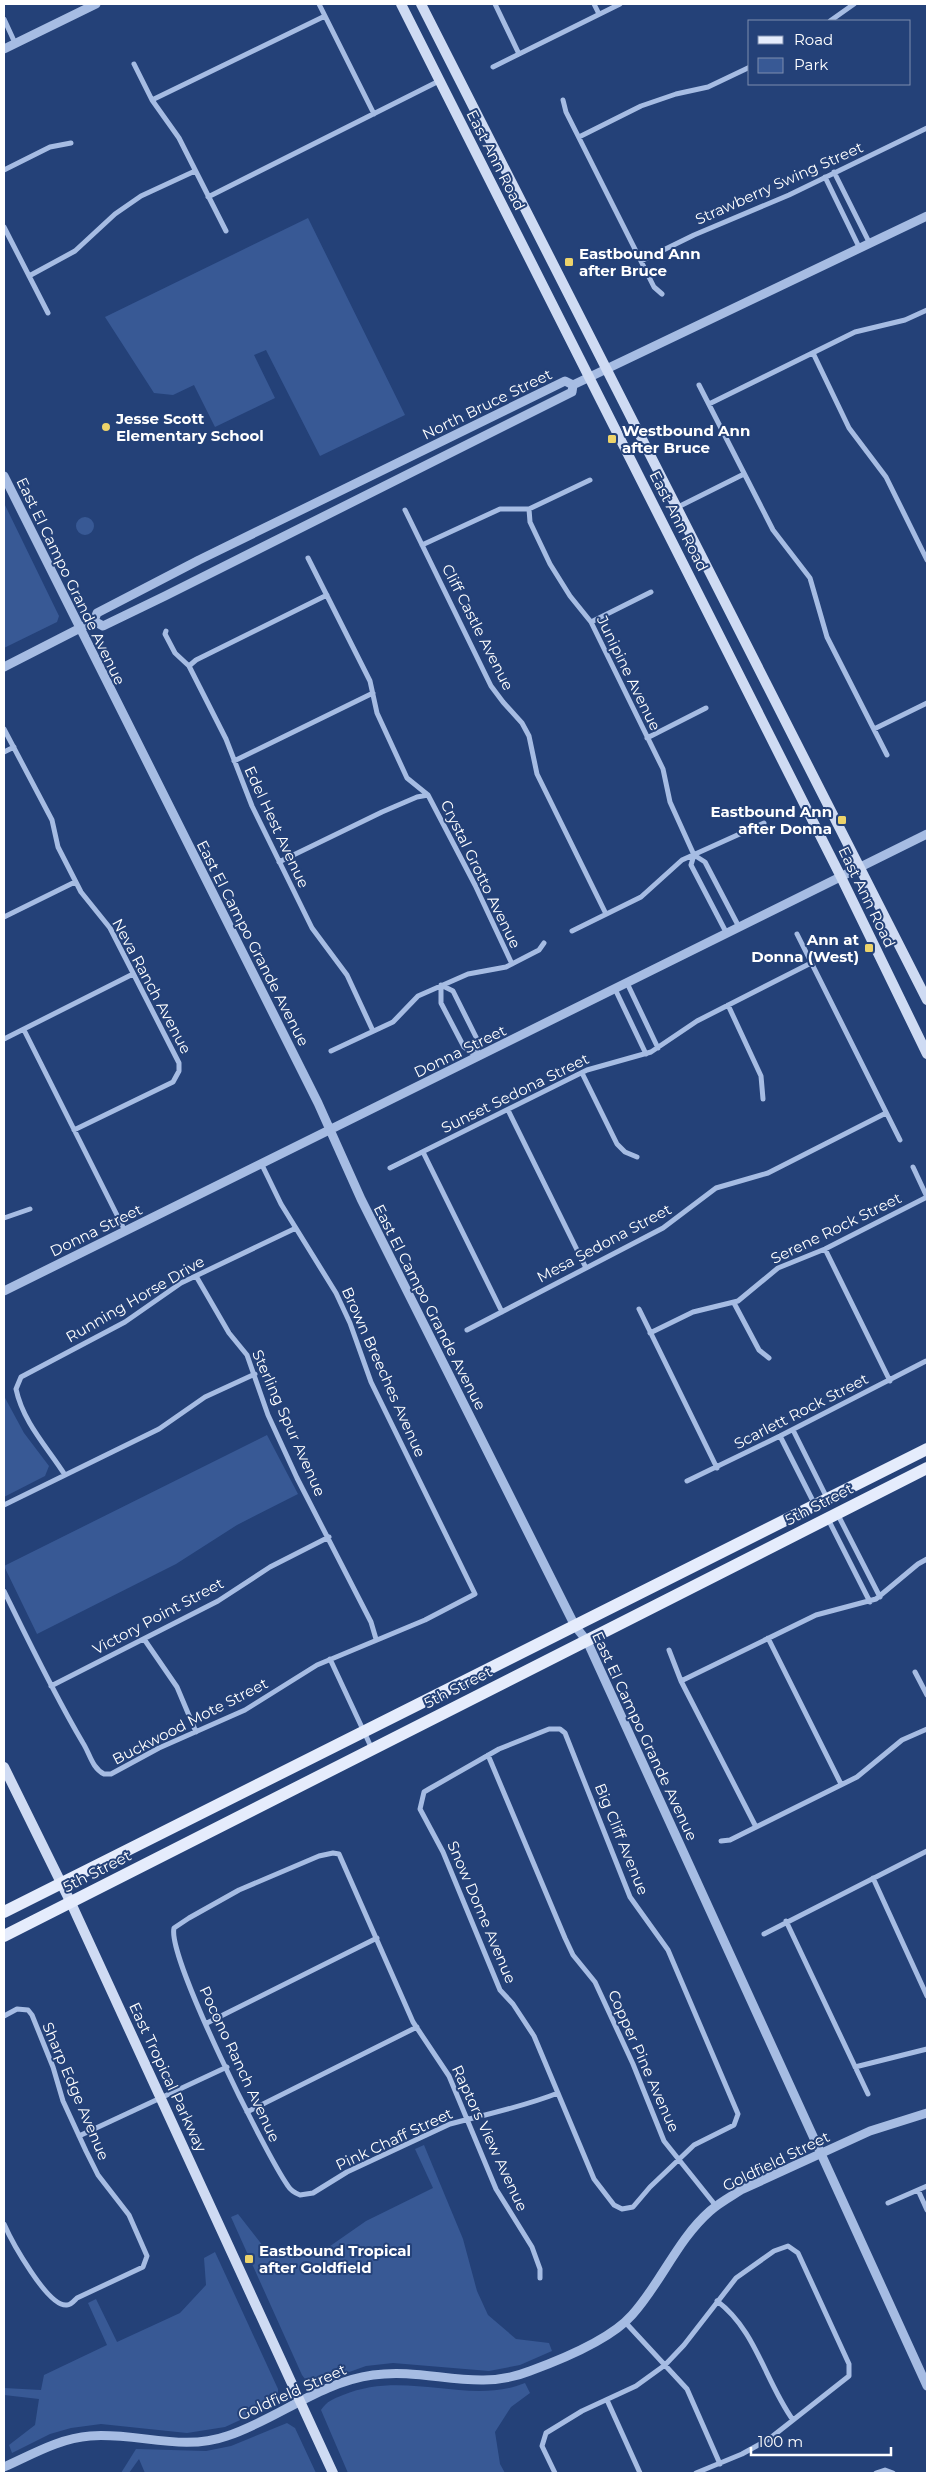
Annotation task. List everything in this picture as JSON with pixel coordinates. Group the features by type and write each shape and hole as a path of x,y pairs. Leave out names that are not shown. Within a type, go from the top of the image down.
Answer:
{"main road":[{"name":"East Ann Road","path":"400,4 841,877 927,1054"},
{"name":"East Ann Road","path":"421,4 927,1000"},
{"name":"5th Street","path":"4,1912 365,1733 927,1450"},
{"name":"5th Street","path":"4,1936 927,1468"},
{"path":"833,1516 840,1505 878,1474"},
{"path":"782,1542 820,1511 828,1500"},
{"name":"East Tropical Parkway","path":"4,1767 71,1902 333,2473"}],"street":[{"path":"4,49 96,4"},
{"path":"319,4 374,114"},
{"path":"495,4 519,54"},
{"path":"594,4 599,14"},
{"path":"493,67 620,4"},
{"path":"831,20 854,4"},
{"path":"152,100 325,16"},
{"path":"4,19 16,43"},
{"path":"134,64 152,100 179,138 226,231"},
{"path":"578,137 641,106 676,94 708,87 748,68"},
{"path":"208,197 439,81"},
{"path":"564,100 566,112 578,137 654,287 662,294"},
{"name":"Strawberry Swing Street","path":"641,261 927,128"},
{"path":"4,170 50,147 71,143"},
{"path":"29,276 75,252 114,214 141,196 195,171"},
{"path":"834,172 870,244"},
{"path":"825,177 860,249"},
{"name":"North Bruce Street","path":"576,384 927,216"},
{"path":"4,227 48,313"},
{"path":"710,404 855,332 905,320 927,310"},
{"path":"812,353 849,428 886,477 927,560"},
{"name":"North Bruce Street","path":"4,667 94,621 97,613 215,552 565,381 573,384 572,392 164,596 103,626 94,621"},
{"path":"699,385 772,530 810,578 826,633 887,755"},
{"path":"676,508 744,474"},
{"name":"East El Campo Grande Avenue","path":"4,476 318,1103 361,1199 575,1626 587,1641 927,2386"},
{"path":"422,545 500,509 529,509 590,480"},
{"name":"Junipine Avenue","path":"529,509 530,522 550,564 570,596 591,622 663,769 670,802 694,855 705,862 739,928"},
{"name":"Cliff Castle Avenue","path":"405,510 491,686 522,723 529,736 537,774 606,914"},
{"name":"Crystal Grotto Avenue","path":"308,558 370,681 377,713 407,778 428,795 512,964"},
{"path":"591,622 651,592"},
{"path":"190,666 196,660 327,595"},
{"name":"Edel Hest Avenue","path":"166,631 165,634 176,653 190,666 226,739 252,806 312,928 347,975 373,1031"},
{"path":"234,761 372,693"},
{"path":"874,729 927,703"},
{"path":"647,738 706,708"},
{"name":"Neva Ranch Avenue","path":"4,729 52,820 58,847 75,882 84,899 110,928 179,1063 179,1071 173,1082 74,1130"},
{"path":"4,752 14,747"},
{"path":"279,862 382,812 417,797 428,795"},
{"path":"572,931 641,897 682,860 764,823"},
{"name":"Donna Street","path":"4,1291 262,1165 927,834"},
{"name":"Junipine Avenue","path":"694,855 691,865 727,934"},
{"path":"4,917 75,882"},
{"path":"797,934 900,1140"},
{"path":"331,1050 394,1022 418,996 468,974 512,964 539,950 544,943"},
{"name":"Sunset Sedona Street","path":"390,1168 597,1066 646,1054 698,1021 811,963"},
{"path":"4,1039 133,974"},
{"path":"627,983 658,1048"},
{"path":"442,985 453,991 477,1039 478,1058"},
{"path":"442,985 441,1003 464,1046 478,1058"},
{"path":"615,989 646,1054"},
{"path":"728,1005 760,1071 763,1084 763,1099"},
{"path":"24,1030 125,1231"},
{"path":"582,1073 617,1144 625,1152 637,1158"},
{"path":"508,1110 586,1268"},
{"name":"Mesa Sedona Street","path":"466,1330 672,1223 716,1188 768,1173 886,1113"},
{"path":"422,1152 502,1312"},
{"name":"Brown Breeches Avenue","path":"262,1165 296,1228 342,1306 371,1382 474,1594"},
{"path":"913,1167 927,1197"},
{"name":"Serene Rock Street","path":"650,1333 693,1312 734,1303 746,1297 778,1268 825,1249 927,1197"},
{"path":"4,1218 30,1209"},
{"name":"Running Horse Drive","path":"65,1475 30,1425 17,1397 16,1389 18,1383 26,1373 110,1331 165,1293 196,1276 296,1228"},
{"path":"825,1249 890,1381"},
{"name":"Sterling Spur Avenue","path":"196,1276 229,1333 247,1355 268,1415 371,1622 376,1639"},
{"path":"734,1303 759,1350 769,1358"},
{"path":"639,1309 717,1468"},
{"name":"Scarlett Rock Street","path":"687,1481 793,1430 926,1361"},
{"path":"4,1505 159,1429 205,1397 255,1374"},
{"path":"793,1430 828,1500"},
{"path":"780,1436 816,1506"},
{"path":"833,1516 880,1597"},
{"path":"833,1516 870,1602"},
{"name":"Victory Point Street","path":"50,1686 218,1602 270,1567 329,1537"},
{"path":"681,1681 816,1615 870,1602 880,1597 900,1578 927,1559"},
{"path":"4,1591 50,1686"},
{"name":"Buckwood Mote Street","path":"50,1686 94,1766 104,1774 111,1774 135,1760 253,1705 330,1659 425,1620 474,1594"},
{"path":"4,1606 10,1604"},
{"path":"768,1638 841,1784"},
{"path":"144,1639 177,1687 196,1732"},
{"path":"669,1650 681,1681 756,1827"},
{"path":"330,1659 372,1749"},
{"path":"915,1672 927,1695"},
{"path":"721,1841 730,1840 857,1777 910,1734 927,1728"},
{"name":"Big Cliff Avenue","path":"488,1755 549,1729 560,1729 568,1741 630,1897 668,1950 692,2001 738,2114 734,2125 694,2145 678,2160"},
{"name":"Snow Dome Avenue","path":"488,1755 424,1792 420,1809 443,1852 500,1990 513,2004 534,2036 594,2179 614,2205 622,2209 638,2203 650,2187 678,2160"},
{"name":"Copper Pine Avenue","path":"488,1755 565,1938 573,1955 595,1982 633,2064 657,2127 678,2160 716,2206"},
{"path":"764,1934 786,1921 927,1851"},
{"name":"Raptors View Avenue","path":"173,1934 178,1925 239,1890 319,1856 333,1853 339,1854 343,1859 417,2027 449,2076 503,2202 532,2247 540,2269 540,2278"},
{"path":"873,1878 927,1996"},
{"path":"786,1921 868,2094"},
{"name":"Pocono Ranch Avenue","path":"173,1934 174,1945 184,1972 247,2112 289,2188 300,2195"},
{"path":"207,2023 377,1938"},
{"name":"Sharp Edge Avenue","path":"4,2016 18,2009 28,2010 32,2015 53,2067 63,2101 79,2136 98,2176 129,2215 147,2256 146,2262 143,2266 77,2298 73,2302 67,2305 62,2304 52,2297 24,2264 4,2224"},
{"path":"247,2112 417,2027"},
{"path":"855,2067 927,2049"},
{"path":"79,2136 227,2067"},
{"name":"Pink Chaff Street","path":"300,2195 313,2193 347,2172 434,2131 468,2119 526,2106 558,2093"},
{"name":"Goldfield Street","path":"4,2467 62,2442 91,2436 189,2443 208,2441 227,2436 338,2385 373,2375 390,2374 482,2382 514,2377 603,2338 625,2322 651,2290 696,2226 716,2206 741,2190 870,2131 927,2113"},
{"path":"888,2202 927,2186"},
{"path":"918,2190 927,2210"},
{"path":"555,2473 544,2452 546,2432 582,2411 636,2386 665,2365 684,2345 717,2300 736,2278 774,2251 788,2246 798,2253 849,2364 850,2371 844,2382 769,2439 720,2464 696,2473"},
{"path":"717,2300 735,2316 747,2332 779,2400 793,2420"},
{"path":"625,2322 687,2389 720,2464"},
{"path":"607,2400 640,2473"},
{"path":"876,2473 892,2472"}],"green space":[{"path":"308,218 405,415 320,456 266,350 254,355 275,398 215,427 194,385 173,395 154,393 105,317"},
{"path":"4,503 59,616 57,622 4,648"},
{"path":"81,517 89,517 94,522 92,533 81,535 76,530 76,522"},
{"path":"4,1396 24,1433 49,1466 45,1476 4,1497"},
{"path":"267,1435 298,1494 237,1525 176,1564 37,1634 4,1566"},
{"path":"424,2145 463,2239 477,2291 488,2315 516,2339 549,2343 552,2351 520,2365 489,2371 393,2363 366,2366 313,2385 308,2383 302,2375 231,2217 238,2214 267,2251 323,2251 366,2221 433,2188 415,2149"},
{"path":"215,2252 278,2389 278,2400 273,2405 225,2427 187,2433 101,2424 71,2428 50,2434 12,2453 9,2445 35,2425 39,2399 4,2395 4,2388 41,2390 44,2375 107,2345 88,2303 96,2299 117,2342 180,2313 206,2285 204,2258"},
{"path":"525,2383 530,2393 511,2407 495,2432 500,2464 505,2473 348,2473 321,2410 333,2399 367,2388 390,2385 481,2391 503,2389"},
{"path":"287,2423 295,2428 316,2473 145,2473 139,2459 129,2473 121,2473 136,2449 206,2451 231,2446"}],"place":[{"name":"Eastbound Ann after Bruce","path":"569,262"},
{"name":"Jesse Scott Elementary School","path":"106,427"},
{"name":"Westbound Ann after Bruce","path":"612,439"},
{"name":"Eastbound Ann after Donna","path":"842,820"},
{"name":"Ann at Donna (West)","path":"869,948"},
{"name":"Eastbound Tropical after Goldfield","path":"249,2259"}]}
